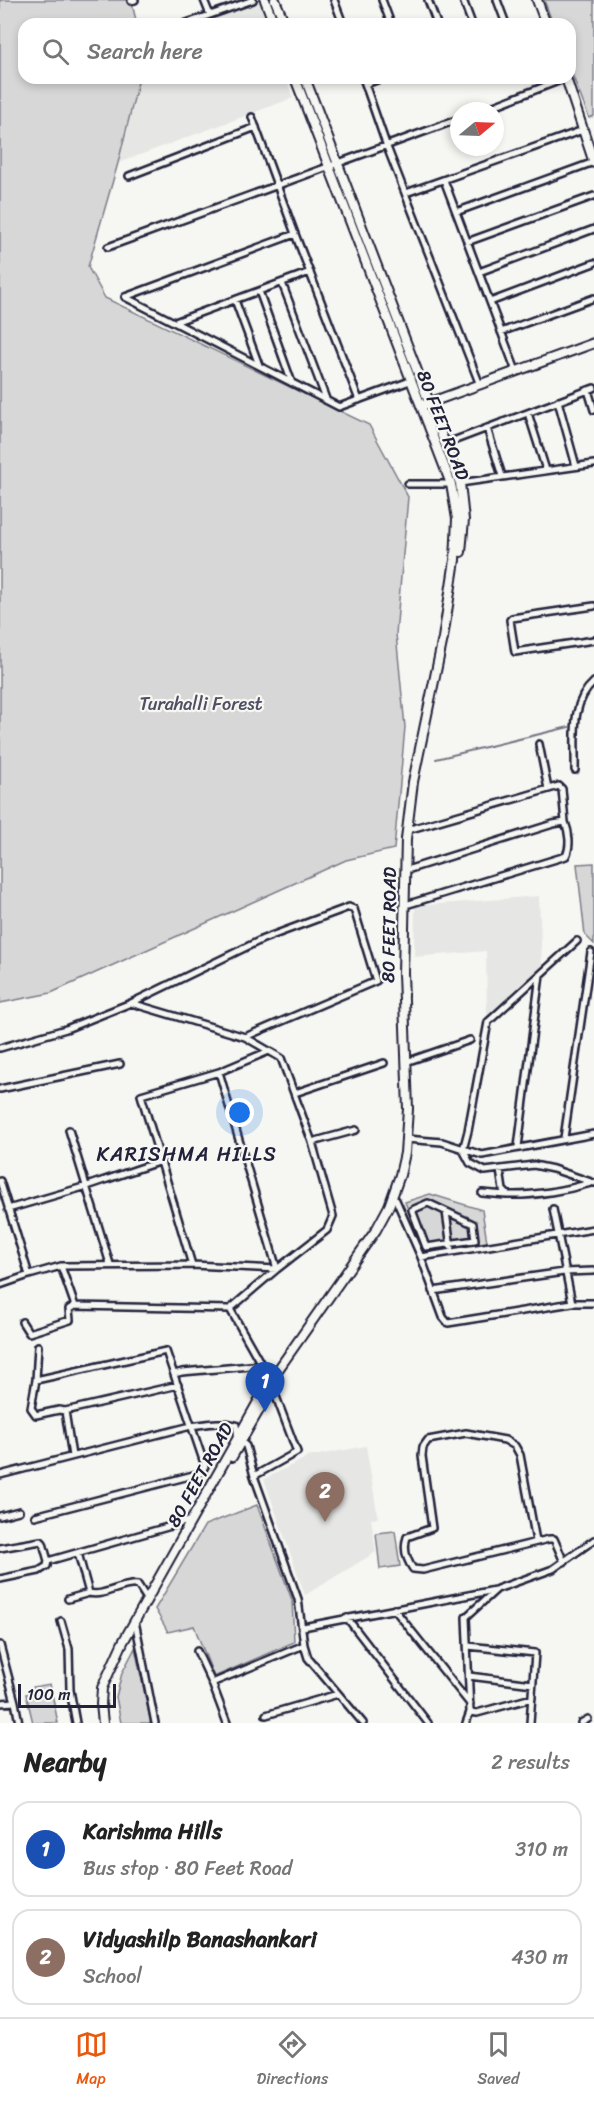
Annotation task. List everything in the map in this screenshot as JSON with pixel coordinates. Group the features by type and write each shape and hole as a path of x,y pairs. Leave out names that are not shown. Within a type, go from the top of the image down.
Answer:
{"main road":[{"path":"264,0 272,18"},
{"path":"275,0 282,18"},
{"path":"537,0 542,18"},
{"name":"80 FEET ROAD","path":"271,1383 372,1245 396,1200 407,1165 411,829 418,783 448,638 456,519 451,484 296,84"},
{"name":"80 FEET ROAD","path":"307,84 460,483 464,520 460,561 414,782 407,829 403,974 408,1062"},
{"path":"568,84 594,162"},
{"path":"420,406 594,343"},
{"name":"80 FEET ROAD","path":"106,1723 105,1699 108,1683 136,1626 271,1383 383,1218 400,1175 409,1140"},
{"name":"80 FEET ROAD","path":"106,1723 101,1699 104,1682 147,1599 240,1440"}],"street":[{"path":"204,0 210,15"},
{"path":"201,18 254,0"},
{"path":"334,0 341,18"},
{"path":"382,0 389,18"},
{"path":"428,0 435,18"},
{"path":"463,0 470,18"},
{"path":"497,0 504,18"},
{"path":"365,84 387,147 480,385"},
{"path":"503,102 550,84"},
{"path":"252,117 359,400"},
{"path":"108,247 450,122"},
{"path":"129,176 256,128"},
{"path":"406,194 583,130"},
{"path":"456,212 594,162"},
{"path":"444,180 516,371"},
{"path":"467,242 594,196"},
{"path":"478,272 594,229"},
{"path":"295,234 125,297 339,407 410,381"},
{"path":"490,302 594,263"},
{"path":"175,322 310,272"},
{"path":"282,283 326,400"},
{"path":"259,291 292,383"},
{"path":"501,332 594,298"},
{"path":"235,300 259,365"},
{"path":"445,444 591,389 594,410"},
{"path":"558,401 576,466"},
{"path":"528,413 546,470"},
{"path":"487,428 502,476"},
{"path":"460,483 594,464"},
{"path":"408,484 451,484"},
{"path":"594,606 510,620 515,652 594,640"},
{"path":"575,770 576,714 584,691 594,682"},
{"path":"539,744 548,789"},
{"path":"409,904 566,856 568,850 568,829 565,822 561,787 411,829"},
{"path":"410,869 565,822"},
{"path":"0,1048 66,1029 131,1003 263,939 349,908 354,909 376,981 245,1037"},
{"path":"577,941 488,1022 464,1149 470,1163 485,1171 534,1165 553,1169 592,1183"},
{"path":"564,1138 591,952"},
{"path":"518,1147 540,975"},
{"path":"22,1322 29,1333 49,1328 70,1320 69,1310 75,1306 230,1309 327,1230 333,1216 312,1142 281,1058 245,1037 131,1003"},
{"path":"408,1062 470,1040"},
{"path":"192,1265 141,1095 219,1072 269,1051"},
{"path":"294,1093 384,1063"},
{"path":"0,1089 120,1064"},
{"path":"219,1072 277,1269"},
{"path":"69,1130 110,1264"},
{"path":"312,1142 356,1130"},
{"path":"409,1140 442,1142 482,1155 594,1134"},
{"path":"8,1209 161,1161"},
{"path":"500,1170 506,1195"},
{"path":"0,1181 29,1275"},
{"path":"482,1193 523,1196 592,1183"},
{"path":"396,1200 421,1257 443,1317 448,1323 572,1303 594,1303"},
{"path":"428,1203 473,1224 475,1240 451,1244 426,1247 412,1210 428,1203"},
{"path":"553,1209 572,1303"},
{"path":"446,1212 452,1252"},
{"path":"421,1257 594,1229"},
{"path":"0,1286 61,1266 192,1265 277,1269"},
{"path":"61,1266 75,1306"},
{"path":"433,1291 564,1272 594,1271"},
{"path":"230,1309 271,1383 297,1452 254,1476"},
{"path":"38,1346 36,1380 31,1408 36,1415 59,1410 65,1411 178,1385"},
{"path":"35,1516 201,1473 205,1466 166,1351 36,1380"},
{"path":"174,1374 262,1365"},
{"path":"65,1411 72,1456"},
{"path":"0,1475 191,1426 227,1422 236,1425 240,1440 246,1446 254,1476 298,1599 304,1646 308,1658 363,1723"},
{"path":"536,1541 520,1455 515,1446 506,1440 466,1433 429,1440 423,1447 422,1456 432,1528 407,1537 405,1543 407,1560 413,1569 423,1570 536,1541 554,1539 564,1562"},
{"path":"0,1516 19,1511"},
{"path":"48,1561 192,1520"},
{"path":"303,1627 497,1589 543,1573 564,1562 594,1540"},
{"path":"0,1548 41,1541 48,1561 47,1566 39,1571 0,1579"},
{"path":"78,1553 89,1593"},
{"path":"68,1599 131,1584 138,1585 147,1599"},
{"path":"466,1723 470,1704 466,1617 497,1589"},
{"path":"394,1609 470,1704"},
{"path":"347,1617 428,1723"},
{"path":"62,1621 69,1648 70,1690 76,1723"},
{"path":"136,1626 155,1723"},
{"path":"0,1645 19,1723"},
{"path":"212,1683 304,1646"},
{"path":"468,1646 533,1651 536,1655 530,1723"},
{"path":"197,1651 227,1723"},
{"path":"469,1676 533,1684"},
{"path":"266,1715 338,1694"},
{"path":"470,1712 477,1713 532,1698"},
{"path":"0,1703 15,1702"},
{"path":"581,1723 588,1719"}],"shaded area":[{"path":"260,0 266,18 212,18"},
{"path":"138,84 288,84 293,98 118,163"},
{"path":"539,896 542,968 487,1015 486,951 414,957 415,906"},
{"path":"366,1446 378,1518 371,1519 376,1552 305,1595 264,1479 308,1457"}],"green space":[{"name":"Turahalli Forest","path":"0,0 131,0 136,18 18,18 18,84 138,84 88,267 105,298 369,425 408,497 396,634 405,727 394,849 346,860 51,993 0,1003"},
{"path":"544,0 594,0 594,116 589,118 576,84 576,18 551,18"},
{"path":"594,863 594,944 585,935 577,864"},
{"path":"430,1194 482,1210 487,1242 425,1254 405,1202"},
{"path":"257,1505 292,1600 294,1642 214,1677 194,1626 168,1632 155,1609 205,1525"},
{"path":"395,1531 400,1566 380,1569 376,1533"},
{"path":"135,1648 151,1723 121,1723 116,1697 122,1673"},
{"path":"50,1684 58,1723 33,1723 26,1694 34,1692 33,1687"}],"waterway":[{"path":"436,759 569,727"}],"place":[{"name":"Karishma Hills","path":"265,1412"},
{"name":"Vidyashilp Banashankari","path":"325,1522"}],"district":[{"name":"KARISHMA HILLS","path":"187,1154"}]}
